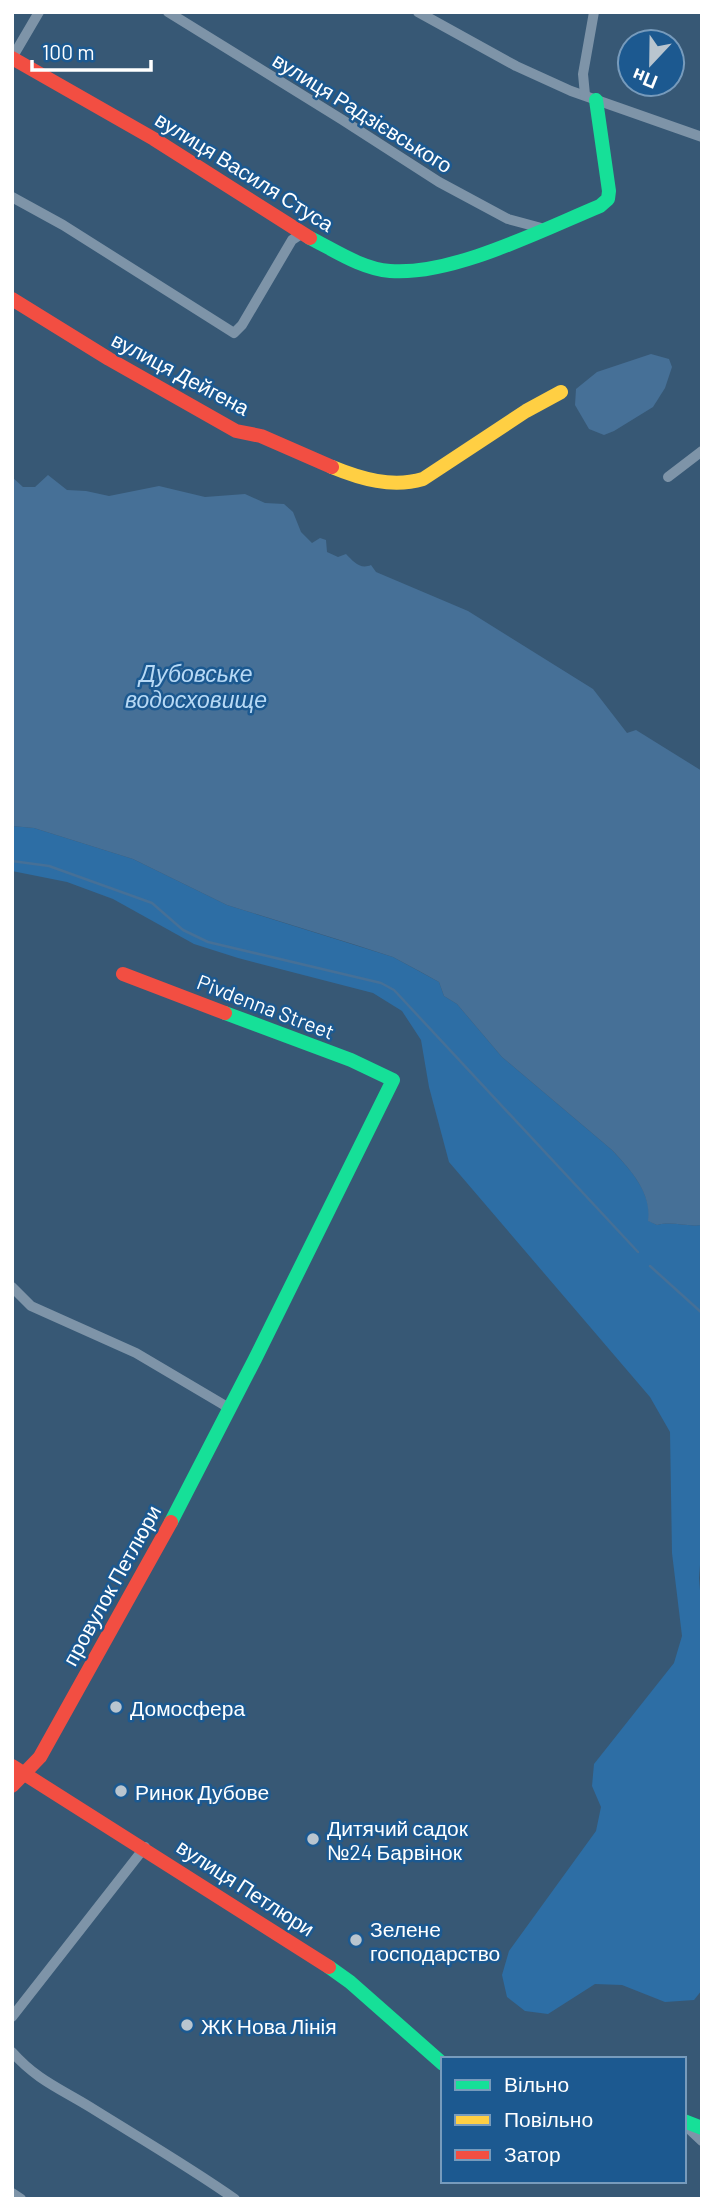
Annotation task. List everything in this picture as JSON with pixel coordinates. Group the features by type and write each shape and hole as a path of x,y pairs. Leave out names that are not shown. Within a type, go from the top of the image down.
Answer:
{"street":[{"path":"12,58 38,12"},
{"name":"вулиця Радзієвського","path":"168,12 439,182 508,219 545,229"},
{"path":"418,12 516,66 590,97 702,137"},
{"path":"590,97 583,74 594,12"},
{"name":"вулиця Василя Стуса","path":"12,58 154,139 302,234 369,266 404,272 479,256 600,206 608,198 610,185 590,97"},
{"path":"12,197 63,225 234,333 242,325 292,240 302,234"},
{"name":"вулиця Дейгена","path":"12,299 97,352 236,431 261,436 346,473 393,484 423,479 526,411 561,392"},
{"path":"668,477 702,451"},
{"name":"Pivdenna Street","path":"123,974 351,1060 393,1080"},
{"name":"провулок Петлюри","path":"12,1786 18,1769 40,1756 154,1554 393,1080"},
{"path":"12,1287 31,1306 136,1353 224,1405 228,1411"},
{"name":"вулиця Петлюри","path":"18,1769 302,1948 340,1975 441,2062"},
{"path":"12,2017 145,1847"},
{"path":"12,2052 44,2082 85,2104 235,2199"},
{"path":"686,2125 702,2141"},
{"path":"12,2193 21,2199"}],"shaded area":[{"path":"12,826 34,828 133,859 227,905 393,957 439,982 444,996 457,1004 502,1057 612,1150 626,1165 643,1191 649,1221 657,1225 702,1225 702,1539 699,1578 702,1615 702,1990 694,2000 665,2002 622,1985 595,1984 548,2014 525,2011 507,1997 502,1975 509,1951 596,1831 601,1807 592,1786 594,1764 674,1663 682,1636 672,1553 670,1432 650,1397 449,1162 429,1087 421,1040 402,1011 373,993 194,944 113,899 67,882 12,871"}],"water":[{"path":"651,354 669,359 672,367 665,388 653,407 604,435 589,429 575,405 576,389 597,372"},
{"name":"Дубовське водосховище","path":"48,475 67,490 109,496 159,486 205,497 245,494 265,503 284,504 293,512 301,532 312,543 320,538 326,540 327,552 338,557 346,554 360,566 371,565 376,572 468,611 593,689 627,733 636,730 702,771 702,1225 657,1225 648,1221 647,1201 626,1165 612,1150 502,1057 457,1004 444,996 439,982 393,957 227,905 133,859 34,828 12,826 12,477 23,487 35,487"}],"waterway":[{"path":"12,861 49,866 152,903 183,930 208,942 381,983 394,990 638,1252"},
{"path":"650,1266 702,1313"}],"traffic: fast":[{"path":"310,238 369,267 390,271 414,271 468,259 600,206 608,199 609,191 596,100"},
{"path":"171,1522 393,1080 351,1060 225,1013"},
{"path":"329,1967 350,1982 441,2062"},
{"path":"686,2122 702,2128"}],"traffic: slow":[{"path":"332,467 377,481 400,483 423,479 526,411 561,392"}],"traffic: jam":[{"path":"12,58 154,139 310,238"},
{"path":"12,299 109,359 236,431 261,436 332,467"},
{"path":"123,974 225,1013"},
{"path":"12,1786 40,1757 171,1522"},
{"path":"12,1766 329,1967"}],"place":[{"name":"Домосфера","path":"116,1707"},
{"name":"Ринок Дубове","path":"121,1791"},
{"name":"Дитячий садок №24 Барвінок","path":"313,1839"},
{"name":"Зелене господарство","path":"356,1940"},
{"name":"ЖК Нова Лінія","path":"187,2025"}]}
